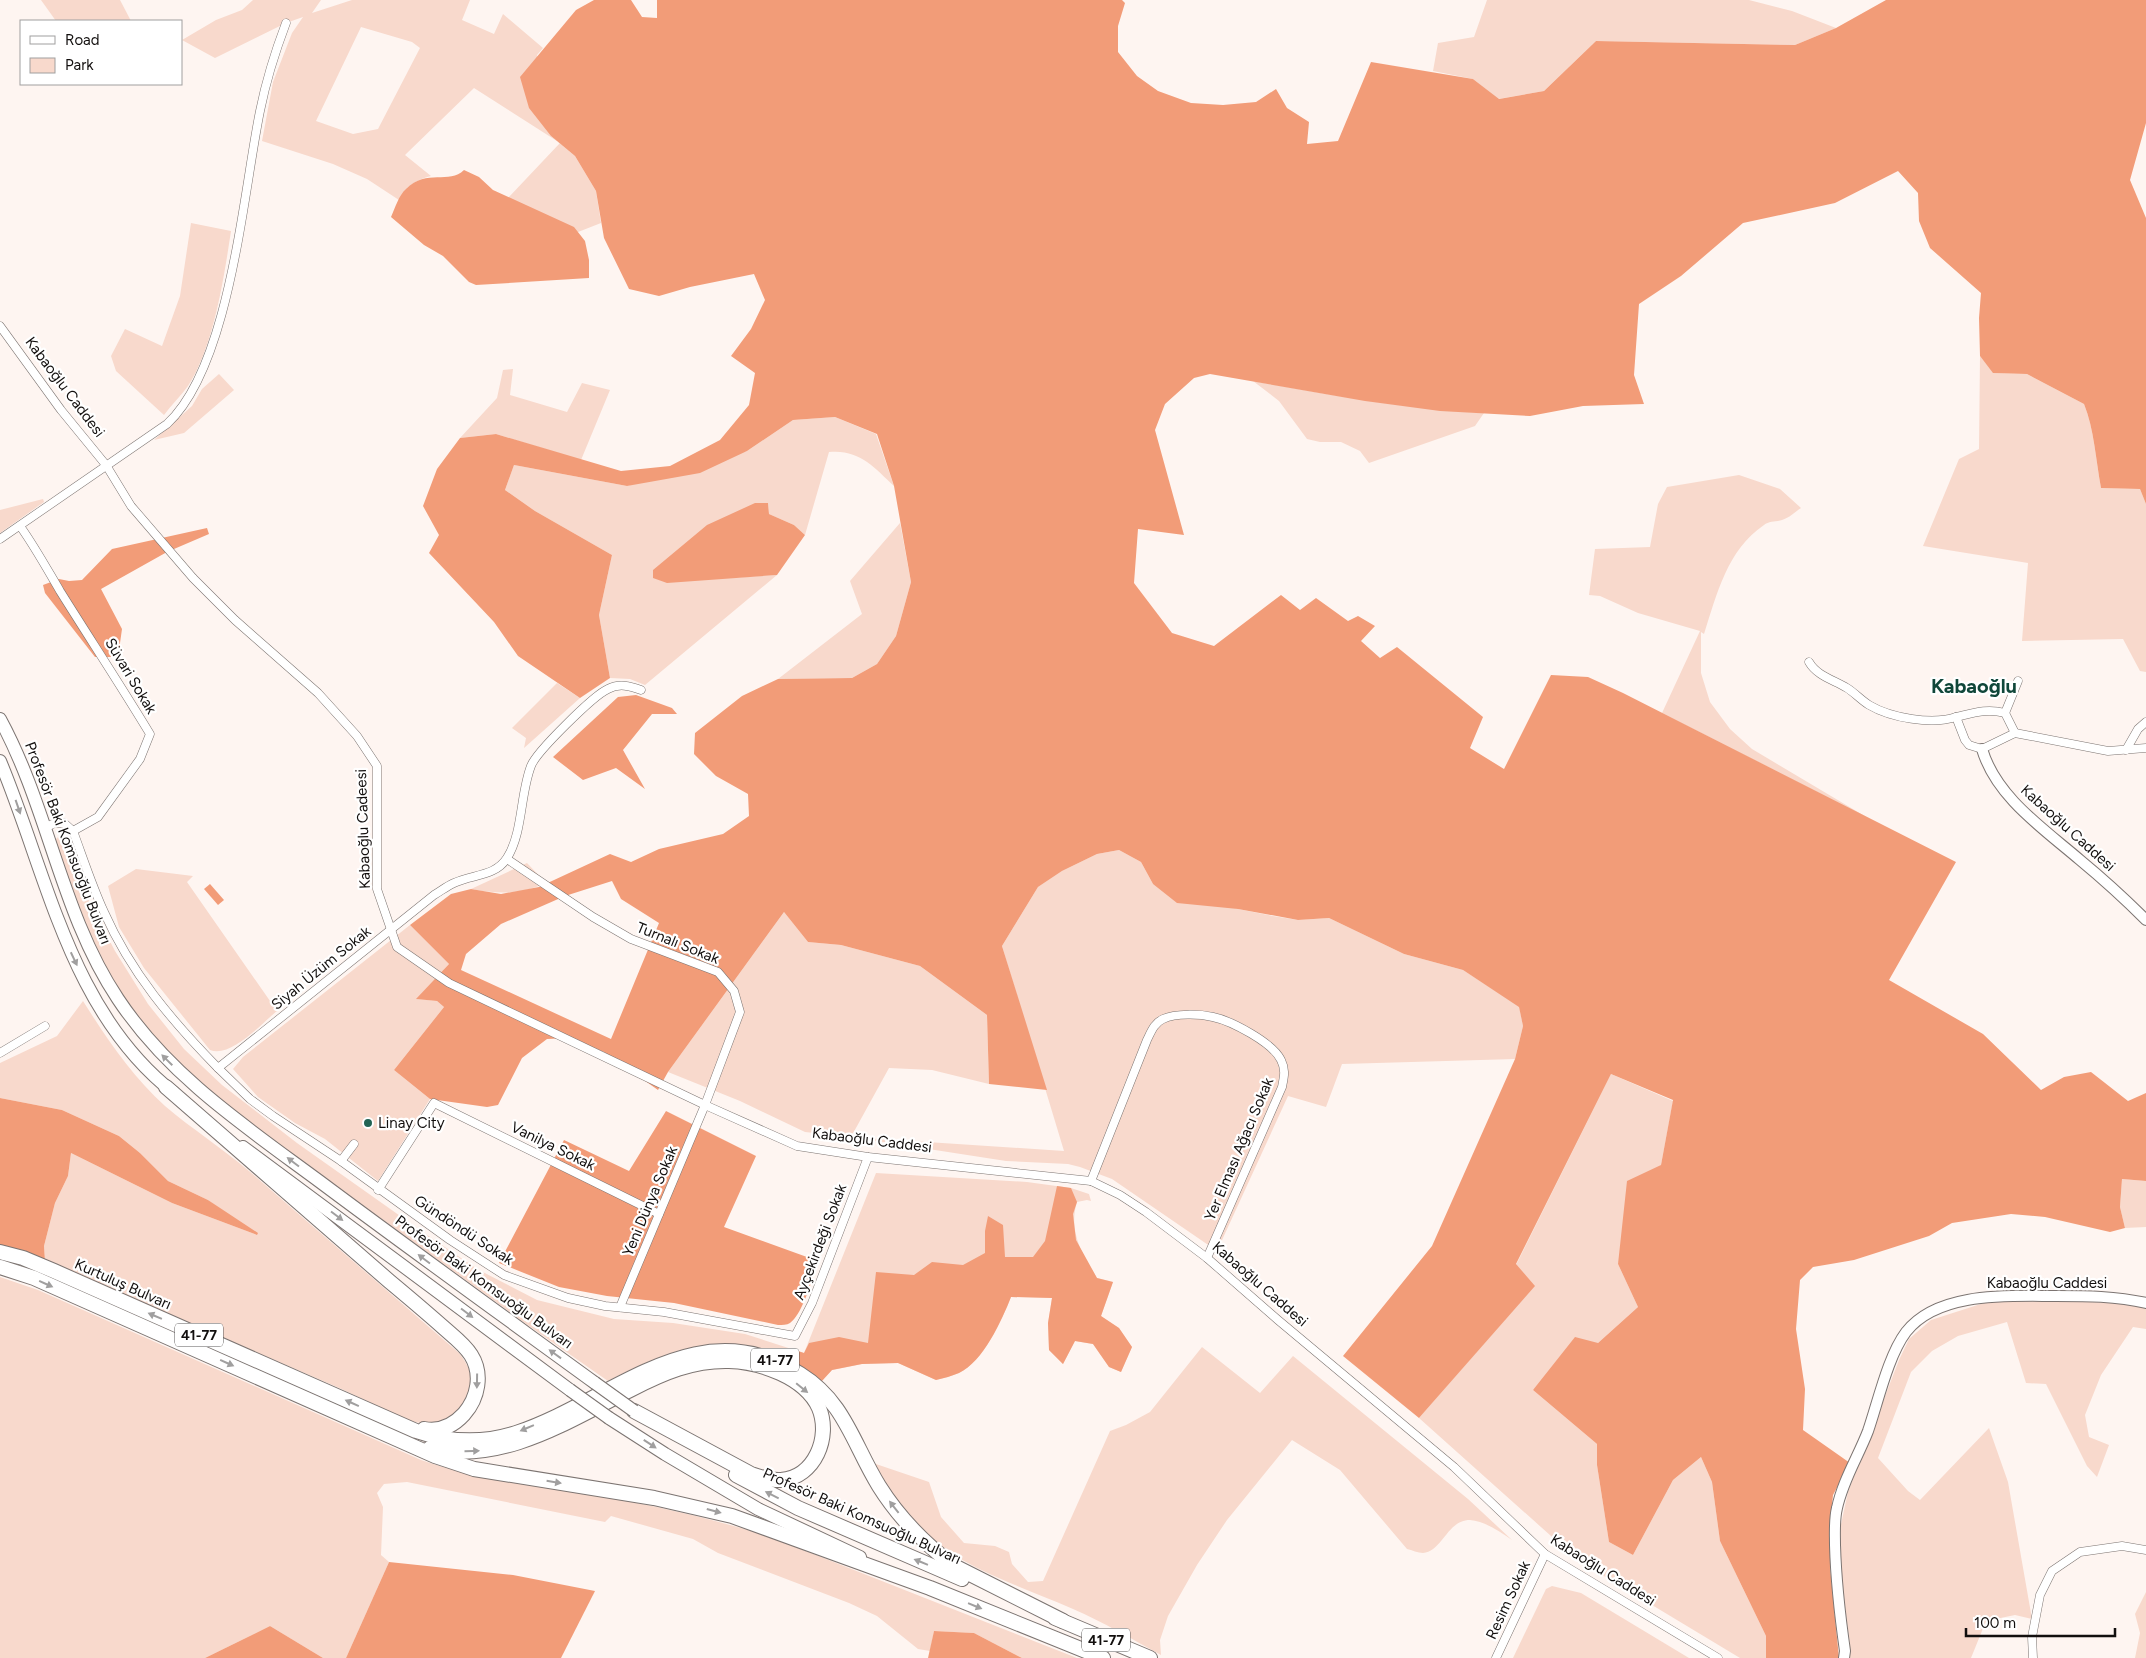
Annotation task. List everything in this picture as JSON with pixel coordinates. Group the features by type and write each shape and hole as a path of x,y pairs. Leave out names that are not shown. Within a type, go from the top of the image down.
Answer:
{"highway":[{"path":"166,1087 457,1339 471,1355 477,1372 477,1388 472,1404 461,1417 448,1427 433,1431 396,1423"},
{"name":"Kurtuluş Bulvarı","path":"0,1252 38,1264 396,1423"},
{"name":"Kurtuluş Bulvarı","path":"0,1267 34,1278 390,1436"},
{"name":"41-77","path":"396,1423 444,1439 464,1441 495,1438 516,1433 677,1357 710,1350 759,1355 790,1367 817,1385 828,1396 838,1408 888,1500 902,1518 940,1555 954,1566 1062,1621"},
{"path":"390,1436 433,1449 453,1451 483,1451 509,1447 541,1434 662,1374 690,1365 717,1361 745,1362 781,1374 799,1386 813,1399 818,1408 824,1433 819,1452 806,1468 790,1478 772,1480 751,1474 634,1411"},
{"name":"Profesör Baki Komsuoğlu Bulvarı","path":"634,1411 750,1484 798,1508 1150,1658"},
{"name":"41-77","path":"390,1436 435,1456 474,1469 654,1498 709,1510 750,1522 930,1588 1103,1658"}],"main road":[{"name":"Profesör Baki Komsuoğlu Bulvarı","path":"0,719 26,776 71,907 90,950 117,998 131,1018 164,1057 224,1111 452,1280 634,1411"},
{"path":"0,761 60,925 86,984 115,1031 130,1051 166,1087 227,1135 609,1418 665,1454 758,1509 930,1588"}],"street":[{"path":"0,539 167,424 187,402 202,370 225,297 260,110 275,53 286,23"},
{"name":"Kabaoğlu Caddesi","path":"0,326 61,410 106,465"},
{"name":"Kabaoğlu Cadeesi","path":"106,465 131,506 193,578 235,620 318,693 357,736 377,766 377,889 397,947 449,983 706,1105"},
{"name":"Süvari Sokak","path":"20,526 39,553 150,734 140,759 98,817 73,830"},
{"path":"1809,662 1824,676 1848,688 1870,705 1914,719 1943,722 1984,710 2005,713"},
{"path":"2015,733 2005,713 2018,681"},
{"path":"507,859 514,844 531,765 543,748 607,689 622,686 641,690"},
{"path":"1956,717 1965,740 1969,745 1982,749 2015,733 2108,751 2146,748"},
{"path":"2126,750 2138,728 2146,722"},
{"name":"Kabaoğlu Caddesi","path":"1982,749 1986,763 2010,796 2030,817 2146,920"},
{"path":"44,828 56,823 64,823 73,830 104,912 127,957 154,998 182,1031 218,1068"},
{"name":"Siyah Üzüm Sokak","path":"218,1068 434,895 453,883 496,870 507,859"},
{"name":"Turnalı Sokak","path":"507,859 593,917 631,939 718,972 734,991 740,1012 706,1105"},
{"name":"Yer Elması Ağacı Sokak","path":"1091,1181 1147,1040 1155,1025 1164,1019 1181,1016 1212,1017 1229,1023 1272,1048 1281,1060 1285,1073 1282,1087 1207,1258"},
{"path":"0,1053 45,1026"},
{"name":"Gündöndü Sokak","path":"218,1068 250,1099 273,1116 504,1275 568,1298 722,1322 795,1336"},
{"name":"Vanilya Sokak","path":"378,1190 434,1103 659,1214"},
{"name":"Kabaoğlu Caddesi","path":"706,1105 797,1146 868,1157 1091,1181 1120,1195 1207,1258 1454,1467 1545,1554 1718,1658"},
{"name":"Yeni Dünya Sokak","path":"620,1307 706,1105"},
{"path":"341,1161 354,1144"},
{"name":"Ayçekirdeği Sokak","path":"795,1336 812,1303 868,1157"},
{"name":"Kabaoğlu Caddesi","path":"1844,1658 1845,1651 1835,1557 1836,1510 1844,1484 1866,1434 1893,1357 1908,1330 1933,1312 1950,1305 1982,1298 2013,1296 2091,1297 2146,1303"},
{"path":"2033,1658 2032,1636 2040,1596 2052,1571 2080,1552 2122,1546 2146,1550"},
{"name":"Resim Sokak","path":"1496,1658 1545,1554"}],"green space":[{"path":"41,0 120,0 130,20 55,20"},
{"path":"253,0 321,0 312,13 352,0 470,0 462,20 494,34 503,14 543,48 537,55 551,136 557,141 474,88 405,155 431,176 412,184 399,200 367,179 333,164 262,141 273,82 292,33 303,17 286,23 215,58 182,40 216,20 242,10","holes":["361,27 412,42 420,48 378,129 353,134 316,121"]},
{"path":"1487,0 1749,0 1792,11 1836,28 1795,45 1596,41 1544,91 1498,99 1473,79 1433,71 1438,43 1474,37"},
{"path":"560,143 575,156 596,191 601,223 573,234 562,223 508,198"},
{"path":"191,223 231,231 217,311 205,351 188,386 164,415 116,371 111,356 125,329 162,346 180,296"},
{"path":"1980,356 1994,373 2027,374 2084,404 2092,434 2101,488 2140,489 2146,504 2146,672 2140,671 2123,639 2022,641 2028,563 1923,546 1959,459 1979,449"},
{"path":"513,369 510,395 567,412 582,383 610,390 581,460 496,434 460,438 497,398 503,370"},
{"path":"219,374 234,390 184,433 154,440 192,406 202,389"},
{"path":"1253,381 1397,405 1484,413 1475,426 1369,463 1360,451 1341,442 1320,442 1307,439 1279,401"},
{"path":"835,417 876,434 894,486 873,466 857,456 849,453 829,452 805,535 794,525 769,514 768,503 730,578 777,575 645,685 630,679 610,678 599,615 612,555 535,511 505,490 514,465 627,486 747,451 793,420"},
{"path":"1739,475 1780,489 1801,508 1785,519 1766,524 1751,535 1732,560 1725,574 1704,634 1701,632 1701,673 1710,702 1730,729 1752,749 1868,818 1662,713 1700,631 1638,613 1600,596 1589,595 1595,549 1650,547 1658,504 1667,487"},
{"path":"43,499 44,502 0,533 0,510"},
{"path":"900,523 911,582 896,636 877,664 852,678 778,679 862,614 850,581"},
{"path":"557,683 580,698 524,748 526,738 512,728"},
{"path":"59,836 64,838 86,895 115,951 148,1004 184,1049 222,1085 297,1143 477,1269 537,1300 614,1319 673,1323 745,1334 804,1353 876,1173 1027,1182 1071,1188 1089,1194 1091,1201 1077,1202 1074,1223 1075,1232 1086,1260 1097,1278 1113,1282 1101,1316 1119,1328 1132,1347 1121,1372 1109,1367 1093,1344 1075,1341 1063,1364 1049,1350 1048,1323 1052,1298 1011,1297 991,1340 976,1360 959,1373 936,1380 898,1363 862,1364 832,1370 821,1382 803,1368 783,1358 768,1353 724,1345 685,1349 667,1354 608,1381 529,1326 237,1114 177,1063 135,1014 112,980 91,941 56,845 56,839"},
{"path":"1119,850 1141,862 1153,884 1238,909 1273,916 1298,920 1329,918 1404,954 1463,970 1519,1006 1523,1026 1515,1059 1342,1064 1326,1107 1288,1096 1217,1251 1112,1179 1080,1167 1068,1164 1006,1161 851,1137 1064,1151 1002,946 1038,887 1062,871 1097,854"},
{"path":"527,863 546,883 527,890 509,892 471,889"},
{"path":"136,869 193,876 187,882 277,1011 236,1045 218,1051 210,1050 144,968 119,927 108,886"},
{"path":"784,912 808,942 841,945 920,966 987,1015 989,1084 932,1070 889,1068 851,1137 805,1132 740,1101 668,1072"},
{"path":"410,925 449,964 417,999 437,1001 444,1007 394,1070 430,1099 378,1181 325,1139 295,1123 258,1097 233,1069 243,1057"},
{"path":"83,1001 121,1056 165,1106 249,1171 459,1353 470,1373 471,1389 462,1405 448,1422 431,1425 410,1421 337,1387 45,1261 44,1246 55,1203 68,1176 71,1153 172,1203 257,1235 208,1200 168,1181 140,1153 119,1136 62,1110 0,1098 0,1063 57,1036"},
{"path":"1611,1074 1673,1101 1661,1165 1618,1264 1638,1307 1598,1343 1533,1390 1597,1444 1597,1465 1609,1542 1633,1555 1673,1480 1701,1457 1712,1482 1720,1541 1766,1636 1766,1658 1740,1658 1579,1561 1419,1418 1534,1286 1516,1265"},
{"path":"2122,1179 2146,1181 2146,1227 2125,1228 2120,1207"},
{"path":"0,1277 38,1290 421,1460 479,1476 602,1496 700,1517 749,1530 1077,1658 1022,1658 974,1633 934,1631 930,1651 918,1649 877,1616 849,1603 718,1553 693,1539 611,1516 605,1522 407,1482 384,1484 377,1493 383,1507 381,1555 389,1562 346,1658 323,1658 270,1626 205,1658 0,1658"},
{"path":"2057,1301 2121,1303 2146,1307 2146,1329 2133,1327 2101,1375 2085,1415 2089,1437 2109,1445 2097,1477 2087,1466 2046,1384 2026,1383 2007,1322 1958,1336 1932,1351 1911,1372 1878,1458 1908,1491 1920,1500 1989,1428 2008,1482 2032,1619 2015,1615 1986,1621 1971,1658 1849,1658 1850,1643 1842,1587 1840,1529 1848,1492 1899,1360 1909,1339 1931,1320 1987,1302"},
{"path":"1202,1347 1260,1393 1293,1356 1468,1499 1512,1540 1487,1525 1470,1520 1462,1521 1456,1525 1430,1551 1421,1553 1407,1549 1340,1470 1292,1440 1227,1520 1197,1565 1168,1616 1160,1640 1161,1655 1095,1619 999,1578 954,1554 913,1521 895,1499 873,1463 929,1482 941,1517 964,1543 995,1546 1009,1552 1012,1564 1028,1582 1043,1581 1110,1431 1150,1412"},
{"path":"1552,1586 1581,1593 1689,1658 1513,1658 1546,1589"},
{"path":"2146,1592 2146,1658 2135,1658 2140,1633 2135,1614"}],"shaded area":[{"path":"594,0 631,0 642,17 657,18 657,0 1122,0 1125,3 1118,26 1118,52 1137,76 1158,91 1191,103 1223,105 1256,102 1276,89 1287,108 1309,122 1307,144 1338,141 1371,62 1473,79 1499,99 1544,91 1596,41 1795,45 1836,28 1886,0 2146,0 2146,123 2130,180 2146,218 2146,504 2140,489 2101,488 2092,434 2084,404 2027,374 1993,373 1980,356 1979,318 1981,293 1930,248 1919,221 1918,193 1898,171 1835,203 1743,223 1681,276 1639,304 1634,375 1644,404 1583,406 1530,416 1440,411 1365,401 1210,374 1194,378 1165,404 1155,430 1184,535 1138,529 1134,583 1172,633 1214,646 1281,595 1300,610 1316,598 1348,621 1358,616 1375,626 1361,641 1380,658 1397,647 1483,717 1470,748 1504,769 1551,675 1588,677 1623,693 1956,862 1889,980 1983,1034 2041,1090 2064,1077 2091,1072 2128,1101 2146,1093 2146,1181 2122,1179 2120,1207 2125,1228 2110,1232 2045,1217 2011,1214 1952,1223 1929,1236 1854,1260 1813,1267 1800,1280 1796,1329 1805,1389 1803,1430 1850,1463 1833,1495 1830,1525 1830,1567 1839,1658 1766,1658 1766,1636 1720,1541 1712,1482 1701,1457 1673,1480 1633,1555 1609,1542 1597,1465 1597,1444 1533,1390 1575,1337 1598,1343 1638,1307 1618,1264 1627,1181 1661,1165 1673,1100 1611,1074 1516,1264 1535,1286 1419,1418 1343,1356 1432,1246 1515,1059 1523,1026 1519,1007 1463,970 1404,954 1329,918 1298,920 1238,909 1177,903 1153,884 1141,862 1119,850 1097,854 1062,871 1038,887 1002,946 1047,1090 989,1084 987,1015 920,966 841,945 808,942 784,912 668,1072 658,1090 604,1052 569,1038 547,1039 522,1058 498,1105 487,1107 430,1099 394,1070 444,1007 437,1001 416,999 449,964 410,925 451,894 471,889 501,894 539,887 610,854 631,862 659,849 723,834 749,816 748,794 716,776 694,754 695,733 742,696 778,679 852,678 877,664 896,636 911,582 894,486 877,434 835,417 793,420 747,451 700,473 627,486 514,465 505,490 535,511 612,555 599,615 610,678 580,698 518,656 494,622 429,553 439,535 423,506 437,469 460,438 496,434 621,471 670,466 720,440 749,405 755,373 731,356 751,329 765,300 754,274 690,287 659,296 629,289 604,238 596,191 575,156 551,136 529,108 520,77 576,10","holes":["612,881 621,899 659,923 611,1039 461,970 466,954 501,924 565,896"]},
{"path":"464,170 479,177 493,190 574,227 585,241 589,260 589,278 476,285 469,282 443,256 424,245 391,217 401,195 414,183 422,179 452,176"},
{"path":"755,503 768,503 769,514 794,525 805,535 777,575 667,583 653,578 653,570 707,525"},
{"path":"207,528 209,534 167,552 101,589 122,629 118,657 95,657 45,593 43,585 59,579 69,581 82,580 112,549"},
{"path":"636,695 672,708 677,714 652,714 623,750 645,789 616,768 583,780 553,757 618,697"},
{"path":"210,884 224,900 218,905 204,889"},
{"path":"0,1098 62,1110 119,1136 140,1153 168,1181 208,1200 258,1233 257,1235 172,1203 71,1153 68,1176 55,1203 44,1246 45,1261 0,1247"},
{"path":"666,1111 756,1156 724,1227 818,1261 799,1312 790,1323 778,1325 674,1303 607,1296 559,1287 499,1263 564,1140 629,1171"},
{"path":"1057,1186 1071,1188 1077,1202 1073,1214 1076,1240 1097,1278 1113,1282 1101,1316 1119,1328 1132,1347 1121,1372 1109,1367 1093,1344 1075,1341 1063,1364 1049,1350 1048,1323 1052,1298 1011,1297 991,1340 984,1350 968,1368 951,1376 936,1380 898,1363 862,1364 832,1370 821,1382 800,1366 792,1349 804,1353 809,1343 839,1337 868,1343 876,1272 914,1275 932,1262 963,1265 985,1253 985,1231 988,1216 1003,1225 1005,1257 1033,1257 1045,1241"},
{"path":"389,1562 513,1575 595,1591 561,1658 346,1658"},
{"path":"270,1626 323,1658 205,1658"},
{"path":"934,1631 974,1633 1022,1658 928,1658"}],"place":[{"name":"Linay City","path":"368,1123"}],"district":[{"name":"Kabaoğlu","path":"1974,686"}]}
